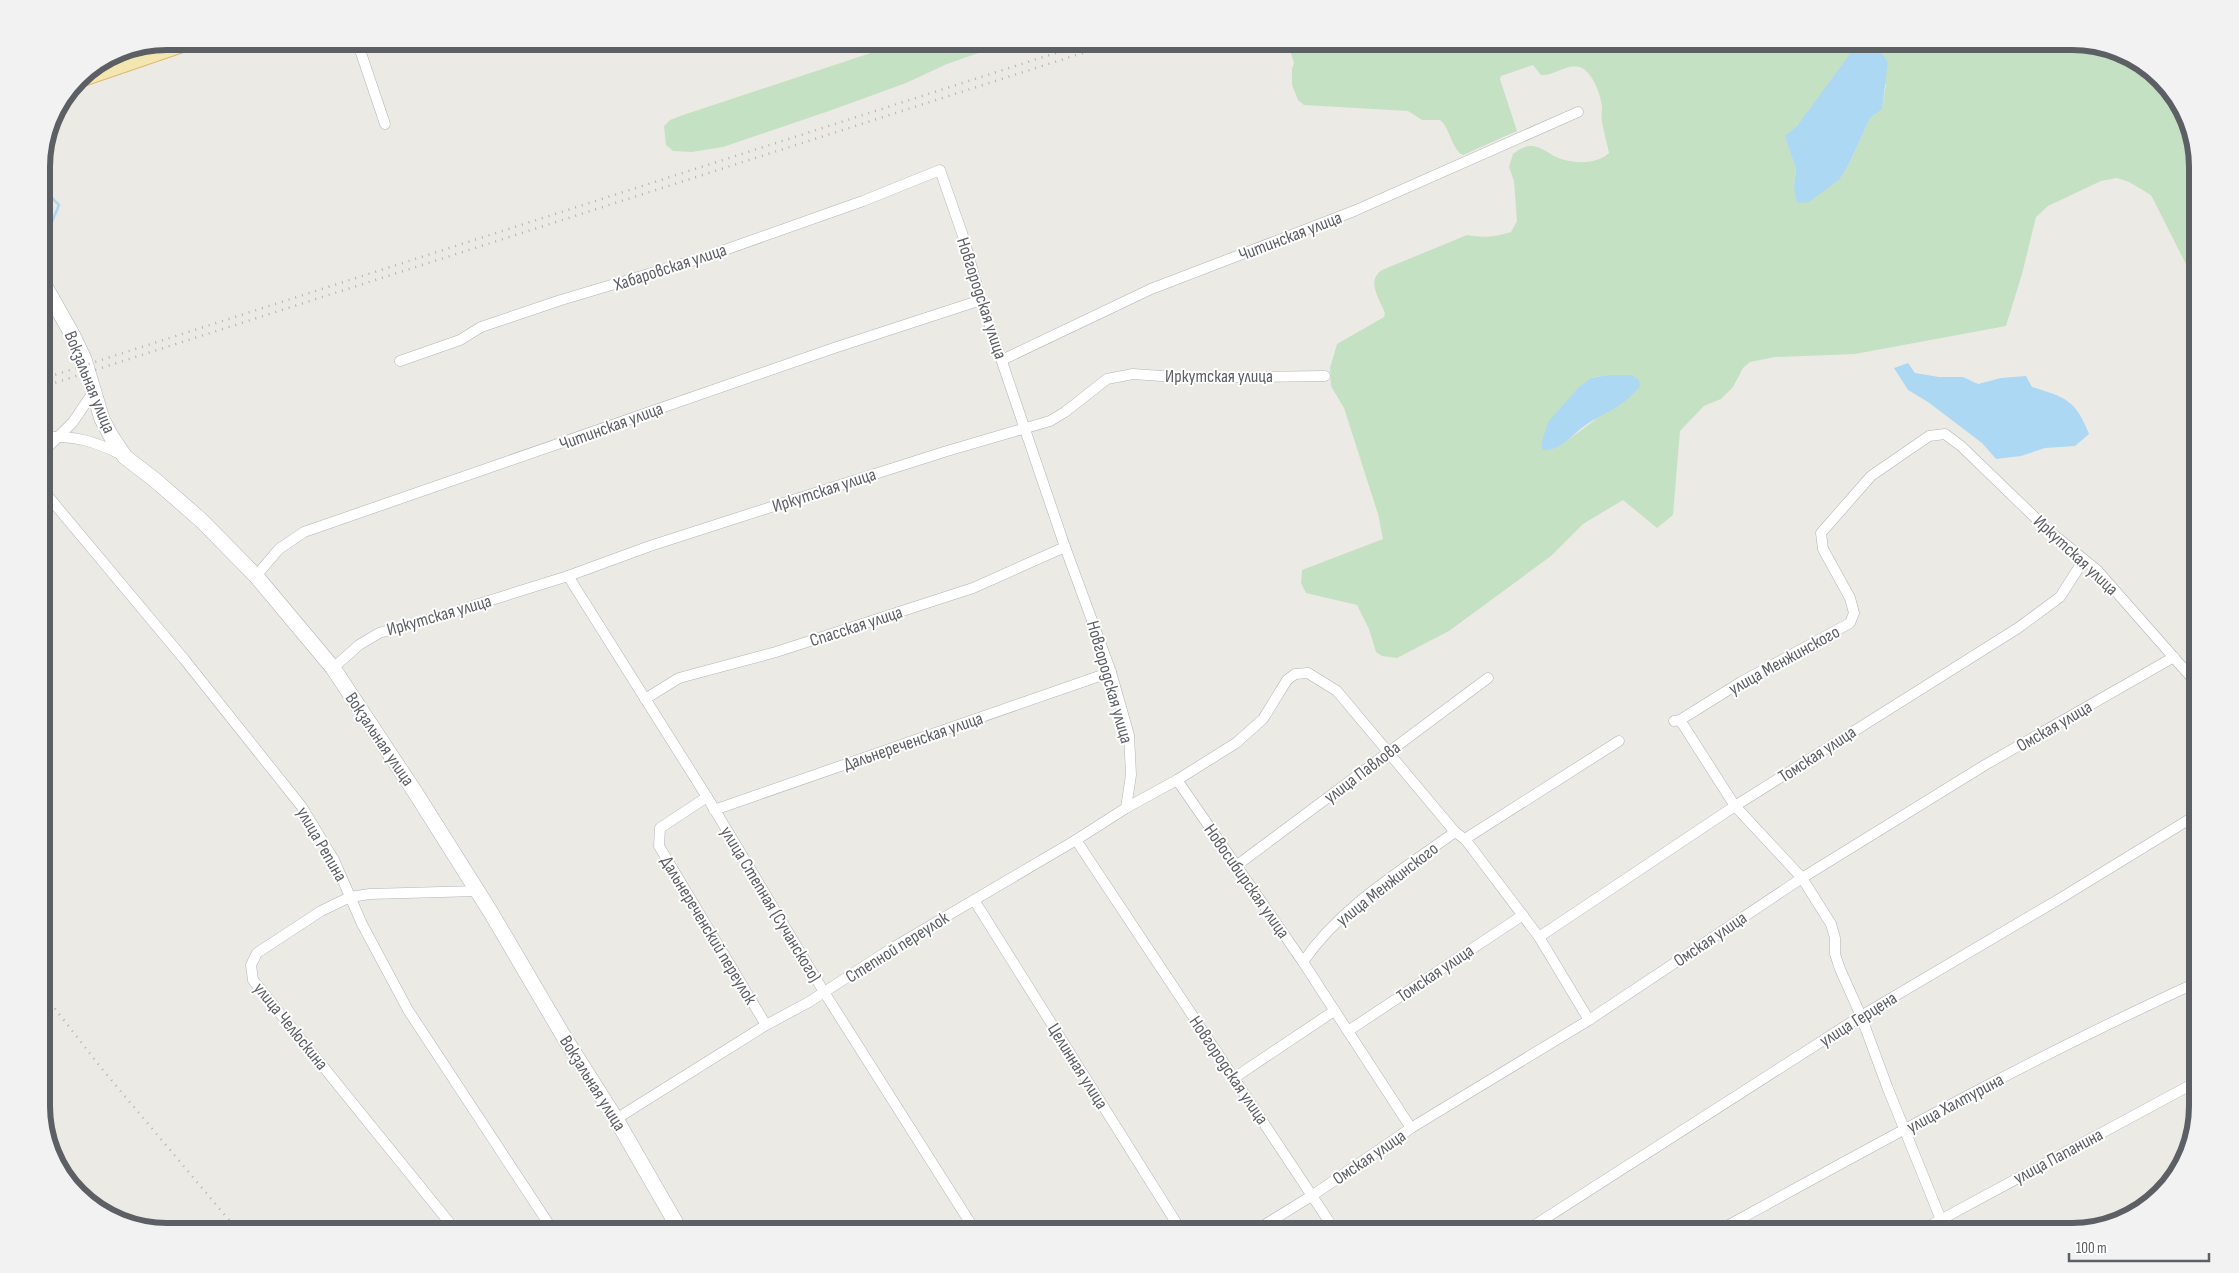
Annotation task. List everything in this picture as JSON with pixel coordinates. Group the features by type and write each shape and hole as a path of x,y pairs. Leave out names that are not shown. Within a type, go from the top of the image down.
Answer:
{"main road":[{"path":"98,73 165,50"},
{"name":"Вокзальная улица","path":"50,295 84,359 102,419 125,457 201,520 256,576 333,668 415,792 477,891 564,1037 616,1119 676,1223"}],"street":[{"path":"360,50 385,124"},
{"name":"Читинская улица","path":"1002,360 1151,289 1354,211 1578,112"},
{"name":"Новгородская улица","path":"940,170 963,236 981,300 1065,546 1111,672 1129,735 1131,775 1126,808"},
{"name":"Хабаровская улица","path":"400,361 460,340 481,327 561,300 702,258 863,201 940,170"},
{"name":"Читинская улица","path":"256,576 279,549 304,532 834,348 981,300"},
{"name":"Иркутская улица","path":"333,668 365,641 379,633 437,618 568,576 650,546 947,451 1050,421 1065,412 1107,379 1133,374 1190,378 1325,376"},
{"path":"50,445 73,422 94,391"},
{"name":"Иркутская улица","path":"1945,434 1961,446 2048,530 2083,561 2097,570 2189,674"},
{"name":"улица Менжинского","path":"1736,806 1677,721 1742,682 1850,623 1854,613 1850,598 1823,549 1821,534 1871,476 1929,436 1945,434"},
{"path":"50,437 80,438 100,443 125,457"},
{"name":"улица Репина","path":"50,500 184,659 281,779 321,838 346,884 350,898 408,1010 548,1223"},
{"name":"Спасская улица","path":"645,699 679,678 776,652 973,588 1065,546"},
{"name":"Томская улица","path":"1539,937 1736,806 2018,628 2060,597 2083,561"},
{"name":"улица Степная (Сучанского)","path":"568,576 707,797 824,992 970,1223"},
{"name":"Омская улица","path":"1268,1223 1313,1195 1412,1128 1589,1020 1802,878 1985,765 2174,657"},
{"name":"Дальнереченская улица","path":"714,810 1111,672"},
{"path":"1076,840 1236,743 1263,719 1287,680 1296,674 1308,673 1337,692 1390,752 1455,832 1465,839 1539,937 1589,1020"},
{"name":"улица Павлова","path":"1236,866 1488,678"},
{"path":"1465,839 1619,741"},
{"name":"Новосибирская улица","path":"1177,780 1303,962 1412,1128"},
{"name":"Дальнереченский переулок","path":"707,797 660,828 659,846 766,1025"},
{"path":"1736,806 1802,878 1831,924 1835,938 1835,954 1862,1016 1942,1223"},
{"name":"улица Герцена","path":"1538,1223 1862,1016 2062,898 2189,820"},
{"name":"улица Менжинского","path":"1303,962 1318,940 1349,909 1455,832"},
{"name":"Новгородская улица","path":"1076,840 1330,1223"},
{"name":"Степной переулок","path":"616,1119 889,950 1076,840"},
{"name":"улица Челюскина","path":"451,1223 283,1018 253,980 250,973 251,965 257,953 321,911 350,898 370,894 477,891"},
{"name":"Целинная улица","path":"974,900 1176,1223"},
{"name":"Томская улица","path":"1348,1031 1522,915"},
{"name":"улица Халтурина","path":"1732,1223 2013,1071 2123,1016 2189,986"},
{"path":"1234,1078 1334,1011"},
{"name":"улица Папанина","path":"1934,1223 2189,1086"}],"green space":[{"path":"880,50 987,50 947,64 906,83 723,147 692,152 673,151 666,145 664,126 670,120"},
{"path":"1290,50 2072,50 2102,54 2117,59 2143,74 2165,96 2177,115 2187,144 2189,160 2189,270 2151,195 2129,182 2117,178 2101,181 2048,206 2036,217 2022,274 2006,326 1855,354 1775,357 1750,362 1743,368 1733,387 1721,399 1704,406 1680,431 1673,515 1657,528 1623,500 1583,524 1551,556 1449,631 1397,658 1382,656 1376,652 1369,629 1357,605 1306,593 1301,583 1302,570 1383,539 1378,514 1344,408 1331,386 1330,368 1337,344 1384,317 1385,313 1374,284 1377,274 1382,270 1467,235 1489,236 1511,232 1517,221 1514,181 1509,167 1513,154 1521,148 1534,146 1556,157 1576,162 1597,160 1609,153 1602,122 1602,107 1598,90 1592,78 1584,69 1579,67 1569,67 1551,74 1541,75 1533,65 1501,76 1500,79 1517,131 1463,155 1456,148 1447,128 1440,120 1422,120 1408,111 1304,105 1298,100 1292,85 1294,63","holes":["1834,80 1886,84 1882,108 1870,118 1840,179 1794,187 1796,169 1786,136 1797,126","1608,375 1632,375 1595,420 1561,445 1591,378"]}],"water":[{"path":"1853,50 1879,50 1888,62 1882,109 1870,118 1840,179 1809,202 1797,203 1794,187 1796,169 1785,136 1797,126"},
{"path":"1908,363 1915,373 1939,377 1963,377 1978,384 2001,378 2026,376 2032,387 2061,397 2074,407 2089,434 2075,446 2045,448 2021,456 1996,459 1982,443 1928,402 1908,390 1894,368"},
{"path":"1608,375 1632,375 1639,380 1640,386 1627,400 1583,427 1560,446 1543,450 1541,445 1548,422 1579,387 1591,378"}],"waterway":[{"path":"50,198 59,205 50,227"}],"railway":[{"path":"50,376 1065,50"},
{"path":"50,384 1092,50"},
{"path":"50,1002 102,1069 231,1223"}]}
